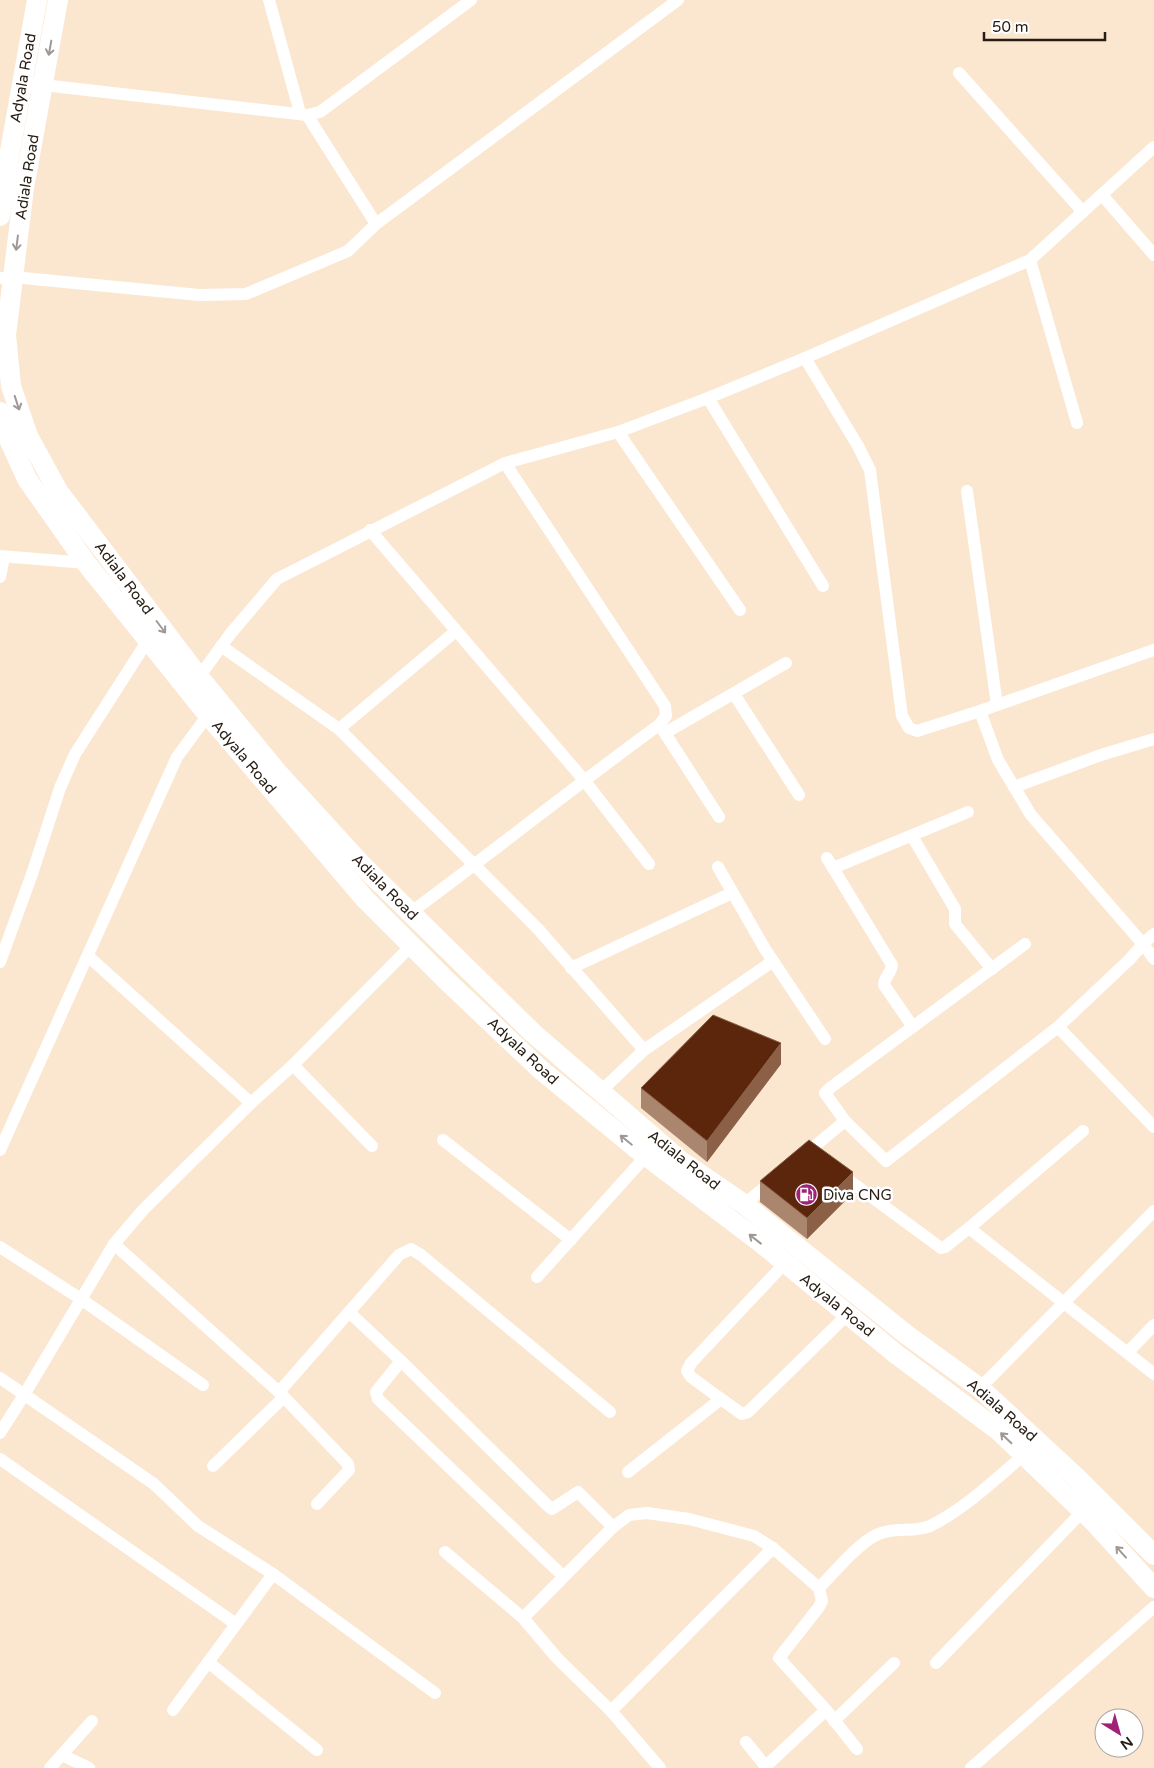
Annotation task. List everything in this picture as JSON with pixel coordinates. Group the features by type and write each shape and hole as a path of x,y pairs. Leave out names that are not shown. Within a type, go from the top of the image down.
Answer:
{"main road":[{"name":"Adyala Road","path":"0,216 2,184 36,0"},
{"name":"Adiala Road","path":"58,0 7,278 6,335 11,386 28,436 58,491 199,677 284,780 362,865 533,1033 681,1161 744,1204 907,1335 980,1388 1075,1476 1154,1555"},
{"name":"Adyala Road","path":"0,412 7,435 27,478 86,563 208,715 365,898 540,1069 646,1156 785,1263 896,1354 999,1431 1082,1511 1154,1588"}],"street":[{"path":"269,0 303,114 376,224"},
{"path":"22,84 43,84 303,114 320,112 471,0"},
{"path":"7,278 199,295 246,294 348,251 376,224 678,0"},
{"path":"960,74 1083,212"},
{"path":"199,677 221,646 276,579 504,463 618,432 708,398 1030,260 1154,148"},
{"path":"1102,195 1154,255"},
{"path":"1030,260 1077,422"},
{"path":"805,358 858,446 870,470 902,716 909,728 916,731 980,711 1154,650"},
{"path":"708,398 823,586"},
{"path":"618,432 740,610"},
{"path":"504,463 665,706 666,716 662,729"},
{"path":"967,491 997,704"},
{"path":"370,530 584,780 649,864"},
{"path":"0,578 2,557 86,563"},
{"path":"339,729 456,631"},
{"path":"0,962 32,874 60,788 75,754 148,640"},
{"path":"221,646 339,729 538,929 644,1050"},
{"path":"410,913 474,866 584,780 662,729 734,694 786,664"},
{"path":"734,694 799,795"},
{"path":"980,711 998,760 1031,815 1154,959"},
{"path":"0,1150 177,757 208,715"},
{"path":"662,729 719,817"},
{"path":"1014,787 1101,755 1154,739"},
{"path":"913,1027 884,985 884,981 892,972 892,965 830,863 912,836 968,812"},
{"path":"912,836 956,909 955,924 992,969"},
{"path":"718,867 773,961 825,1039"},
{"path":"571,968 732,893"},
{"path":"1025,944 825,1093 845,1121 886,1161 1058,1027 1154,934"},
{"path":"0,1433 114,1244 143,1210 293,1065 412,945"},
{"path":"88,956 252,1103"},
{"path":"601,1091 644,1050 773,961"},
{"path":"1058,1027 1154,1126"},
{"path":"293,1065 372,1146"},
{"path":"795,1163 817,1157 845,1121"},
{"path":"817,1157 941,1248 945,1247 969,1228 1083,1131"},
{"path":"443,1140 571,1240"},
{"path":"537,1277 646,1156"},
{"path":"744,1204 780,1175"},
{"path":"980,1388 1154,1210"},
{"path":"969,1228 1154,1374"},
{"path":"114,1244 281,1395 348,1464 349,1470 317,1504"},
{"path":"0,1246 81,1298 203,1385"},
{"path":"213,1466 281,1395 349,1312 399,1256 411,1248 421,1254 610,1412"},
{"path":"785,1263 691,1363 687,1371 691,1377 742,1414 748,1412 848,1314"},
{"path":"349,1312 547,1506 552,1509 578,1492 613,1527"},
{"path":"1128,1352 1154,1325"},
{"path":"401,1361 376,1392 378,1399 563,1576"},
{"path":"0,1378 154,1484 198,1526 273,1574 435,1693"},
{"path":"628,1472 721,1399"},
{"path":"819,1588 875,1534 885,1531 927,1528 956,1512 1024,1455"},
{"path":"0,1459 236,1624"},
{"path":"936,1663 1082,1511"},
{"path":"524,1618 563,1576 613,1527 630,1514 647,1513 689,1519 754,1536 773,1548 819,1588 822,1601 819,1607 780,1658 857,1748"},
{"path":"611,1711 773,1548"},
{"path":"445,1552 524,1618 563,1664 611,1711 660,1768"},
{"path":"173,1710 273,1574"},
{"path":"971,1768 1154,1608"},
{"path":"208,1662 317,1750"},
{"path":"834,1720 894,1663"},
{"path":"746,1742 767,1767 826,1710"},
{"path":"50,1768 92,1721"},
{"path":"62,1755 89,1768"}],"building":[{"path":"713,1015 781,1043 707,1141 641,1088"},
{"path":"809,1140 853,1172 807,1218 760,1181"}],"place":[{"name":"Diva CNG","path":"807,1195"}]}
